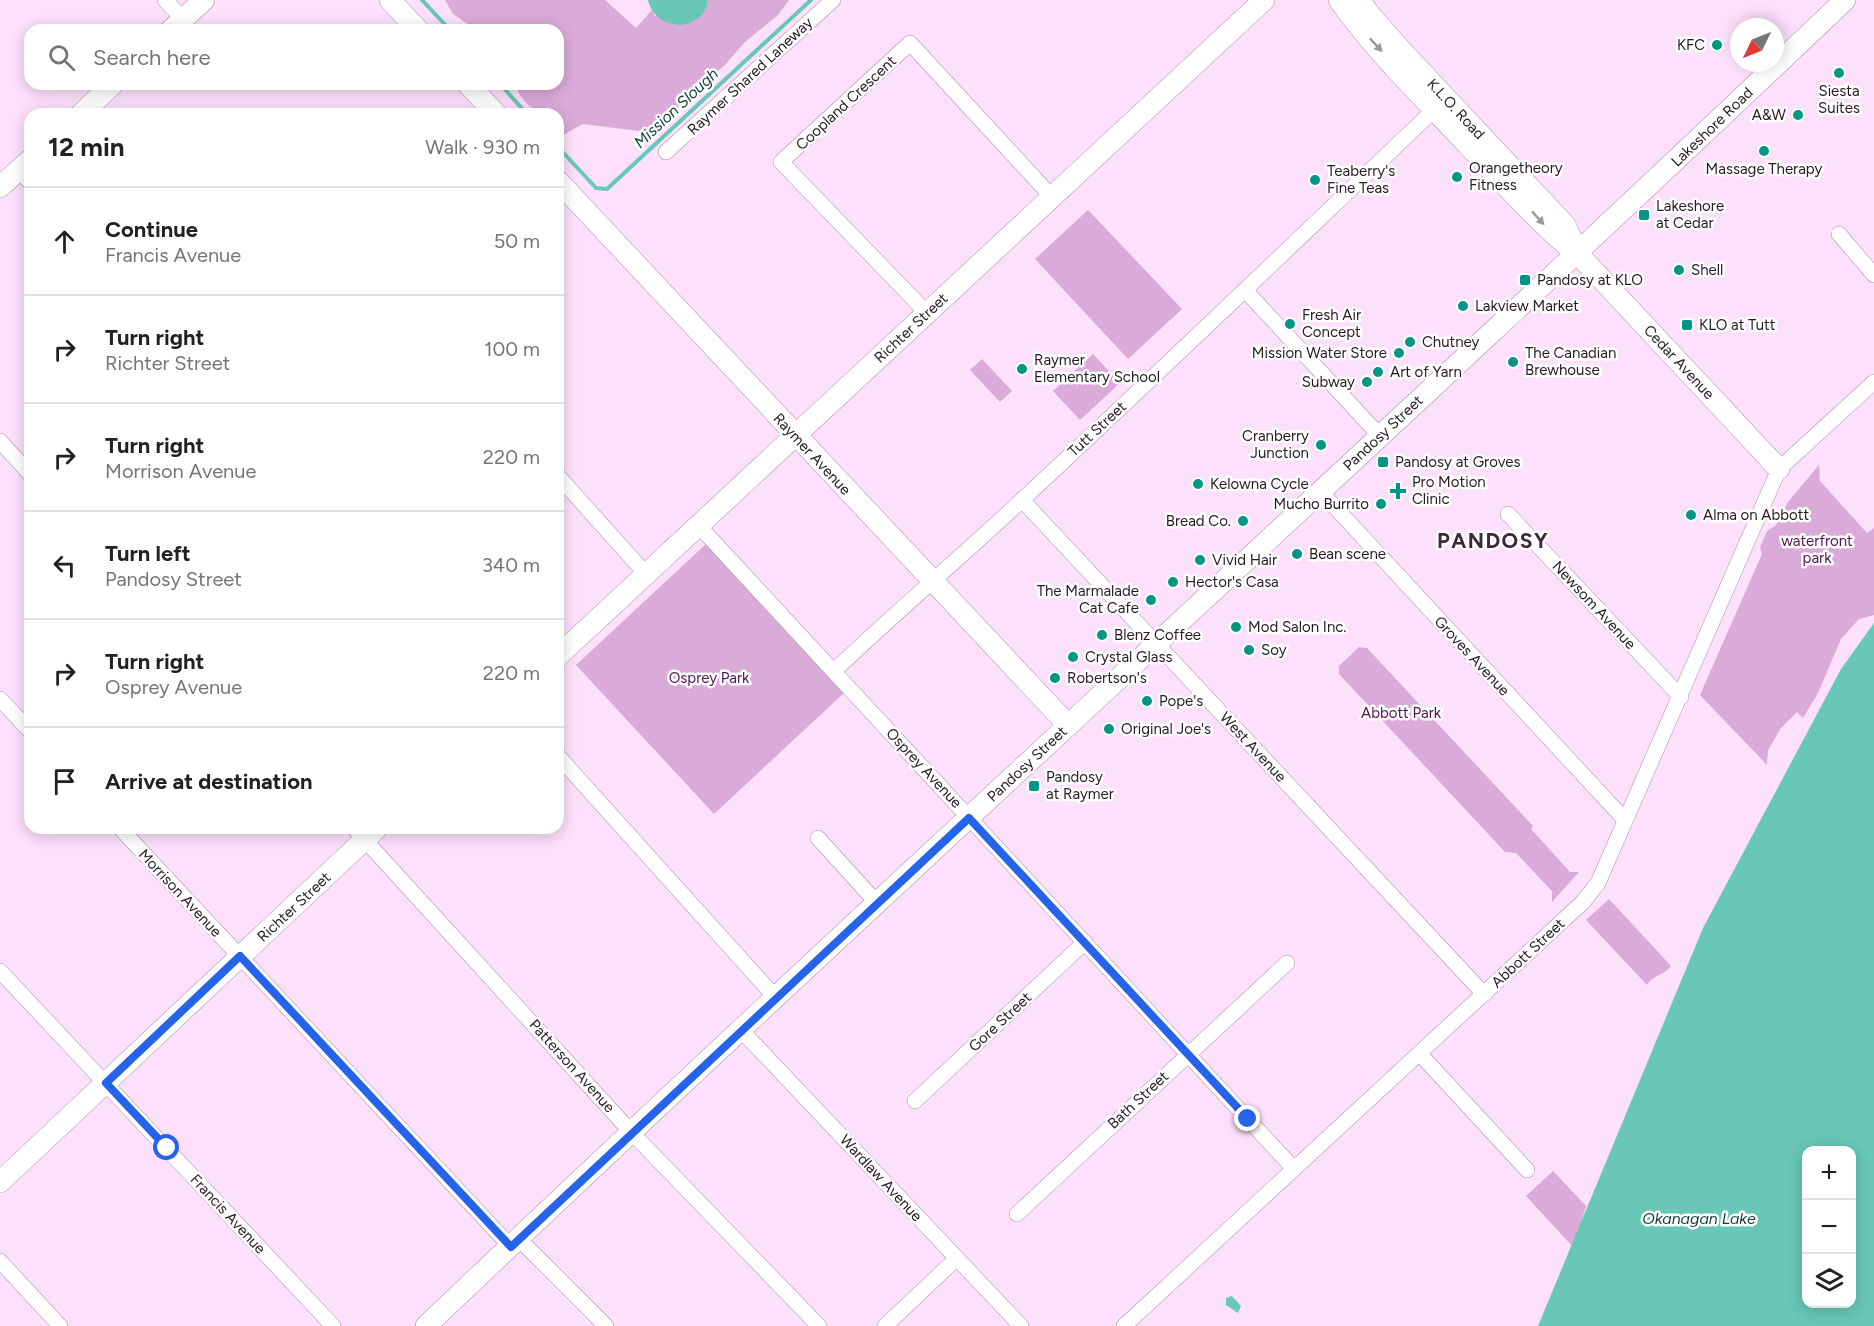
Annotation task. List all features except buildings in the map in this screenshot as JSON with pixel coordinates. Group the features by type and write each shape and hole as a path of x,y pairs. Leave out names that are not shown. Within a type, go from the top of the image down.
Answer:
{"street":[{"path":"165,0 177,24"},
{"path":"178,24 204,0"},
{"path":"390,0 412,24"},
{"name":"Raymer Shared Laneway","path":"666,152 833,0"},
{"name":"Richter Street","path":"564,650 700,527 1264,0"},
{"name":"K.L.O. Road","path":"1339,0 1356,25 1553,235 1578,254"},
{"name":"K.L.O. Road","path":"1360,0 1401,50 1565,225 1578,254"},
{"name":"Lakeshore Road","path":"1578,254 1845,0"},
{"name":"Coopland Crescent","path":"927,313 781,162 910,43 1052,197"},
{"path":"87,108 107,90"},
{"path":"474,90 490,108"},
{"name":"Tutt Street","path":"834,671 1022,500 1435,109"},
{"path":"0,187 24,172"},
{"name":"Raymer Avenue","path":"564,187 1068,725"},
{"path":"1839,234 1874,275"},
{"name":"Pandosy Street","path":"426,1326 1156,643 1578,254"},
{"name":"Cedar Avenue","path":"1578,254 1779,470"},
{"path":"1245,290 1380,435"},
{"path":"1779,470 1874,382"},
{"path":"0,441 24,467"},
{"name":"Abbott Street","path":"1124,1326 1420,1054 1582,902 1598,884 1779,470"},
{"path":"564,483 646,574"},
{"name":"Groves Avenue","path":"1320,491 1625,820"},
{"name":"West Avenue","path":"1022,500 1484,994"},
{"name":"Newsom Avenue","path":"1508,514 1681,697"},
{"name":"Osprey Avenue","path":"700,527 1294,1169"},
{"path":"0,699 24,725"},
{"path":"564,763 776,998"},
{"name":"Morrison Avenue","path":"126,834 515,1243 606,1326"},
{"name":"Richter Street","path":"0,1182 240,956 363,834"},
{"name":"Patterson Avenue","path":"367,834 632,1133 819,1326"},
{"path":"818,838 877,903"},
{"name":"Gore Street","path":"915,1101 1085,942"},
{"name":"Bath Street","path":"1017,1214 1287,963"},
{"name":"Francis Avenue","path":"0,971 333,1326"},
{"name":"Wardlaw Avenue","path":"741,1030 1021,1326"},
{"path":"1420,1054 1527,1170"},
{"path":"885,1326 957,1258"},
{"path":"0,1261 60,1326"}],"green space":[{"path":"445,0 605,0 636,28 652,10 655,16 707,5 708,0 789,0 778,15 745,42 724,66 686,97 673,115 646,137 639,131 583,124 564,134 564,108 533,108 522,98 518,90 564,90 564,24 467,24 453,14"},
{"path":"1088,210 1182,309 1128,359 1035,259"},
{"path":"1093,354 1120,383 1080,420 1053,391"},
{"path":"982,359 1012,391 1000,402 970,370"},
{"name":"waterfront park","path":"1819,465 1820,481 1867,533 1874,528 1874,615 1859,619 1841,639 1818,693 1803,718 1797,712 1781,728 1768,750 1767,765 1700,695 1762,554 1760,547 1767,531 1776,525 1788,502"},
{"name":"Osprey Park","path":"706,544 845,692 714,814 576,665"},
{"name":"Abbott Park","path":"1359,647 1367,648 1533,826 1531,829 1570,872 1579,872 1552,902 1552,891 1516,853 1505,852 1339,674 1339,666"},
{"path":"1609,899 1671,966 1647,985 1586,920"},
{"path":"1553,1171 1586,1206 1574,1248 1526,1196"}],"water":[{"path":"648,0 708,0 698,19 679,25 660,18 652,11"},
{"name":"Okanagan Lake","path":"1874,623 1874,1326 1538,1326 1703,928 1841,669"},
{"path":"1232,1296 1241,1306 1238,1313 1226,1305 1226,1298"}],"waterway":[{"name":"Mission Slough","path":"422,0 444,24"},
{"name":"Mission Slough","path":"564,153 596,188 607,189 811,0"},
{"name":"Mission Slough","path":"505,90 522,108"}],"place":[{"name":"KFC","path":"1717,45"},
{"name":"Siesta Suites","path":"1839,73"},
{"name":"A&W","path":"1798,115"},
{"name":"Massage Therapy","path":"1764,151"},
{"name":"Orangetheory Fitness","path":"1457,177"},
{"name":"Teaberry's Fine Teas","path":"1315,180"},
{"name":"Lakeshore at Cedar","path":"1644,215"},
{"name":"Shell","path":"1679,270"},
{"name":"Pandosy at KLO","path":"1525,280"},
{"name":"Lakview Market","path":"1463,306"},
{"name":"Fresh Air Concept","path":"1290,324"},
{"name":"KLO at Tutt","path":"1687,325"},
{"name":"Chutney","path":"1410,342"},
{"name":"Mission Water Store","path":"1399,353"},
{"name":"The Canadian Brewhouse","path":"1513,362"},
{"name":"Raymer Elementary School","path":"1022,369"},
{"name":"Art of Yarn","path":"1378,372"},
{"name":"Subway","path":"1367,382"},
{"name":"Cranberry Junction","path":"1321,445"},
{"name":"Pandosy at Groves","path":"1383,462"},
{"name":"Kelowna Cycle","path":"1198,484"},
{"name":"Pro Motion Clinic","path":"1398,491"},
{"name":"Mucho Burrito","path":"1381,504"},
{"name":"Alma on Abbott","path":"1691,515"},
{"name":"Bread Co.","path":"1243,521"},
{"name":"Bean scene","path":"1297,554"},
{"name":"Vivid Hair","path":"1200,560"},
{"name":"Hector's Casa","path":"1173,582"},
{"name":"The Marmalade Cat Cafe","path":"1151,600"},
{"name":"Mod Salon Inc.","path":"1236,627"},
{"name":"Blenz Coffee","path":"1102,635"},
{"name":"Soy","path":"1249,650"},
{"name":"Crystal Glass","path":"1073,657"},
{"name":"Robertson's","path":"1055,678"},
{"name":"Pope's","path":"1147,701"},
{"name":"Original Joe's","path":"1109,729"},
{"name":"Pandosy at Raymer","path":"1034,786"}],"district":[{"name":"PANDOSY","path":"1493,540"}],"route":[{"path":"167,1148 106,1083 240,956 511,1247 969,818 1248,1119"}]}
